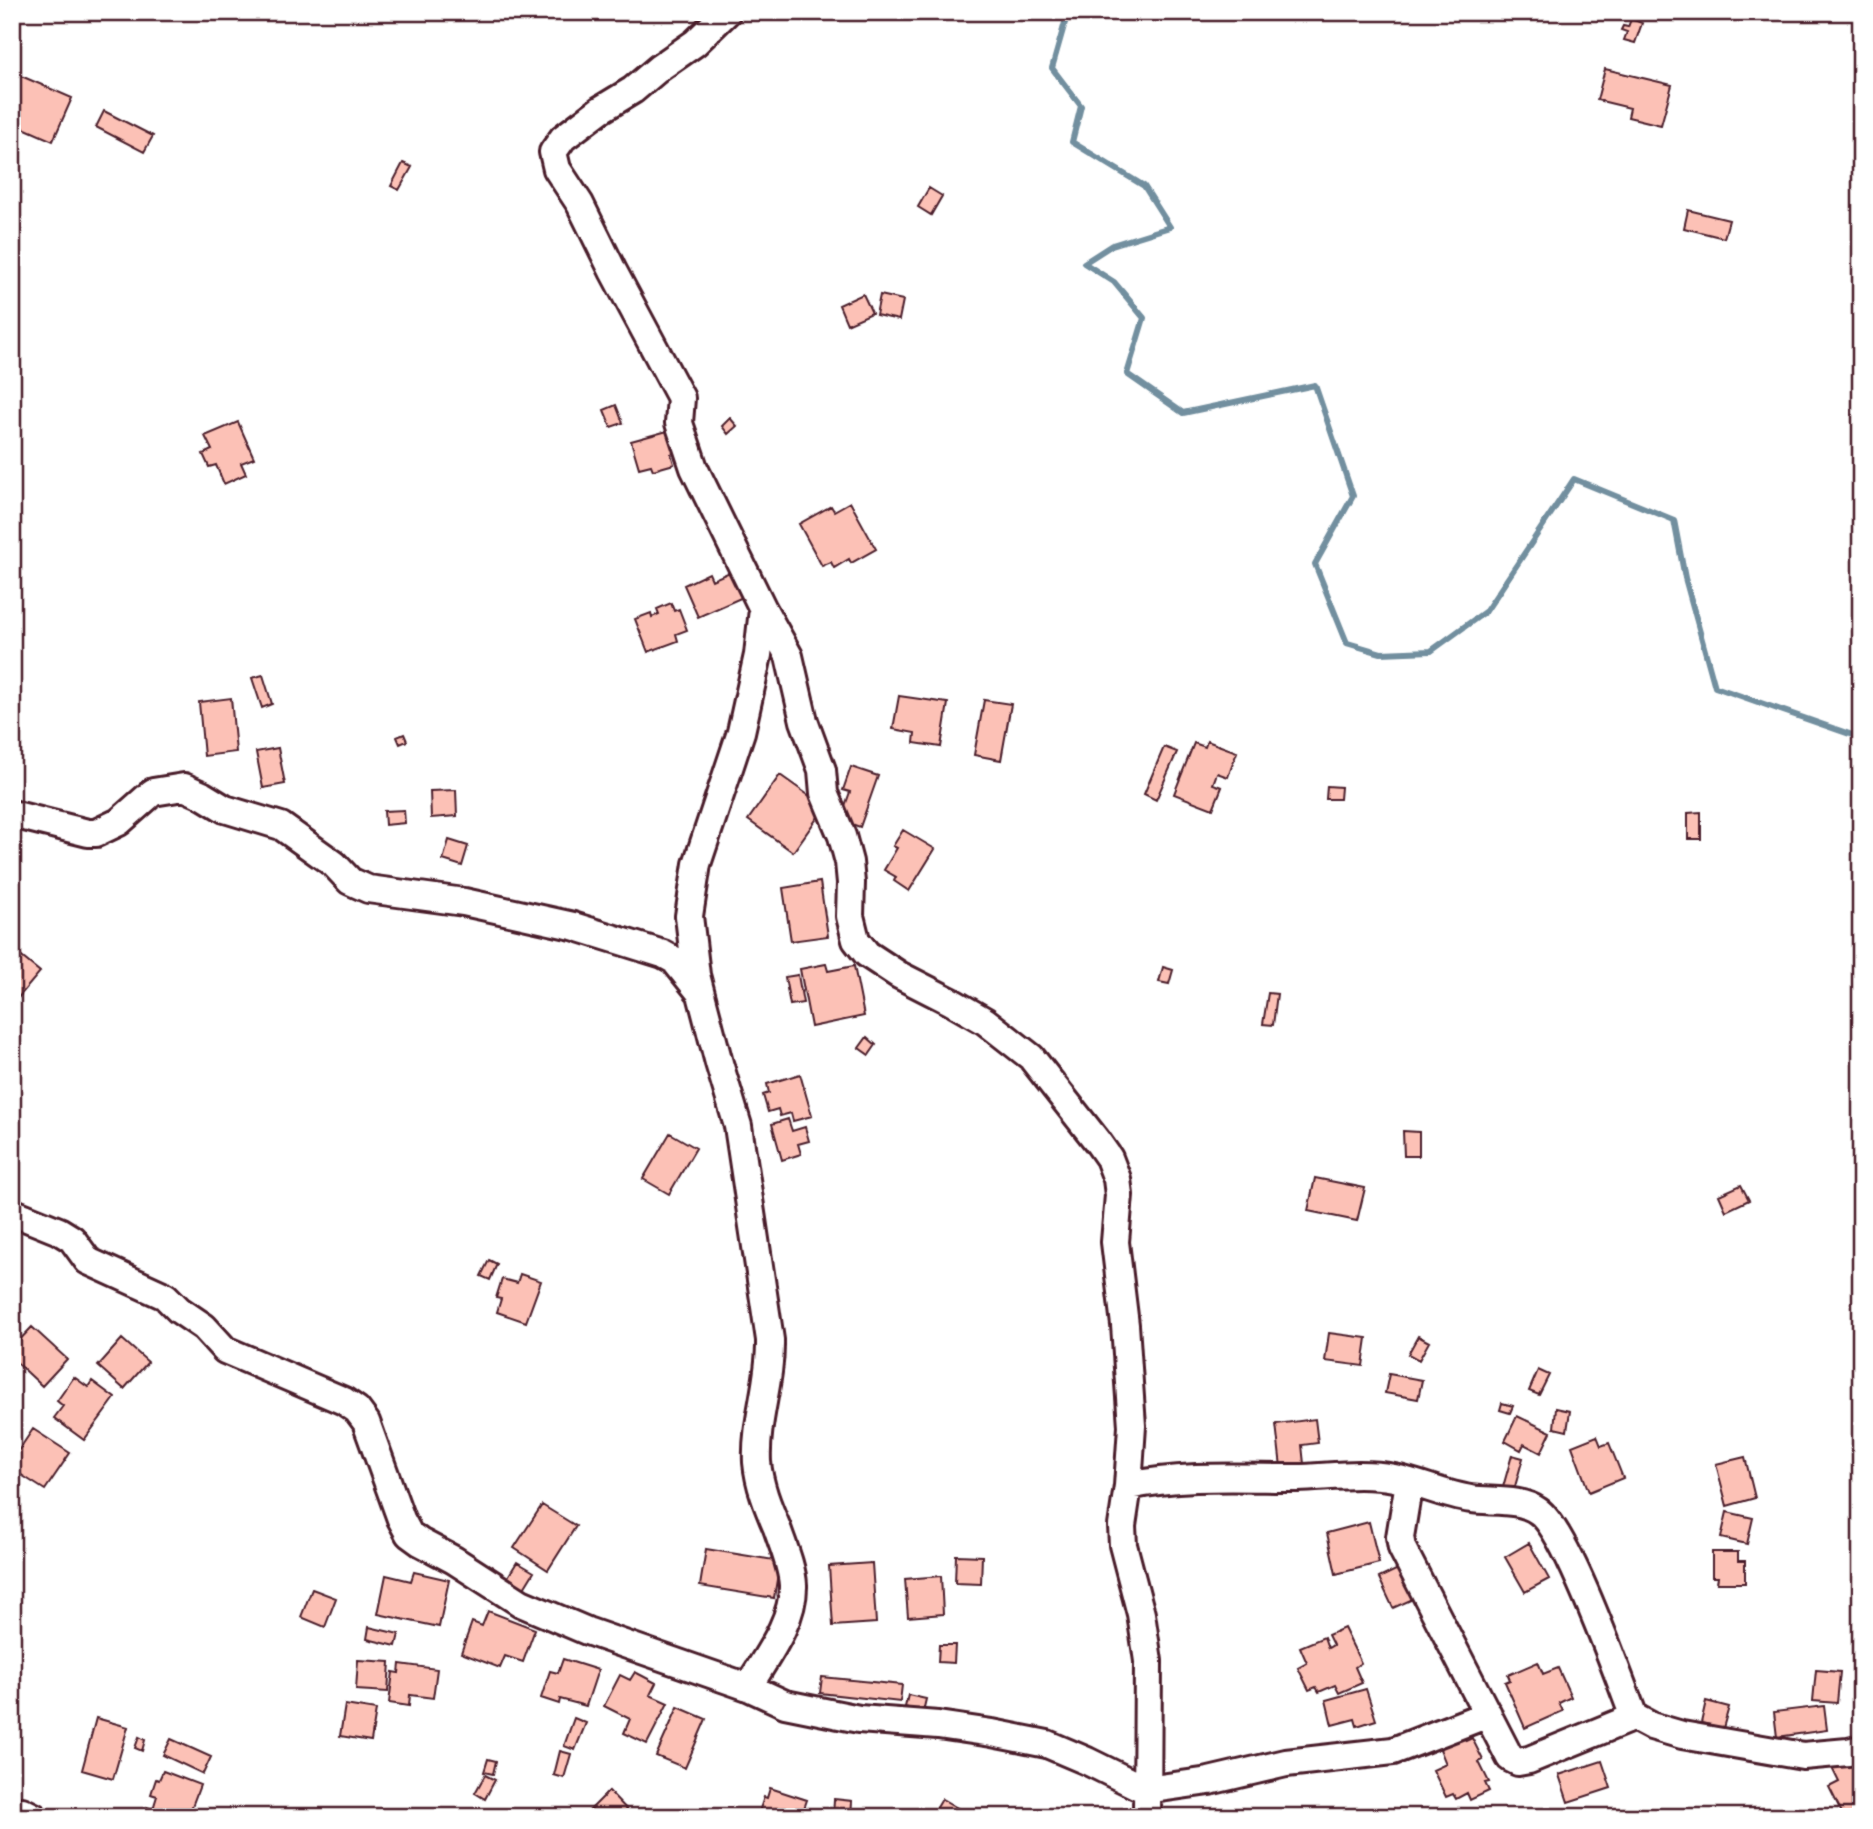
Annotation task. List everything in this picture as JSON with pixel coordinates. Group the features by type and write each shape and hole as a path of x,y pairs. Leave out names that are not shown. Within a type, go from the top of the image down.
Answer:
{"street":[{"path":"727,12 695,43 563,138 553,152 557,169 580,204 681,398 679,423 694,468 789,656 804,721 822,770 824,793 845,849 851,883 850,916 853,934 859,946 899,975 985,1021 1031,1057 1109,1158 1118,1187 1115,1242 1130,1379 1132,1426 1122,1526 1123,1545 1141,1614 1148,1661 1147,1817"},
{"path":"748,1687 778,1637 792,1600 793,1584 789,1564 760,1482 757,1462 759,1425 771,1365 770,1339 745,1158 696,975 689,916 697,864 741,732 758,655 763,609"},
{"path":"12,814 96,833 119,822 153,792 184,787 225,810 281,826 334,864 349,881 368,888 464,902 559,923 663,954 674,960 701,995"},
{"path":"12,1212 60,1231 72,1239 89,1261 165,1296 179,1310 204,1327 225,1350 344,1401 357,1410 374,1437 401,1519 410,1534 420,1542 454,1560 521,1603 587,1631 748,1687 785,1704 859,1718 992,1733 1047,1744 1087,1760 1146,1790 1209,1781 1286,1763 1393,1751 1488,1714"},
{"path":"1128,1486 1183,1477 1300,1478 1360,1475 1393,1478 1440,1493 1524,1504 1540,1511 1558,1537 1578,1576 1634,1717 1651,1726 1682,1735 1803,1756 1861,1749"},
{"path":"1409,1482 1401,1536 1402,1548 1510,1758 1518,1762 1528,1760 1634,1717"}],"building":[{"path":"1631,19 1642,23 1635,43 1624,40 1627,32 1621,30 1623,26 1628,27"},
{"path":"1605,69 1672,85 1661,125 1628,117 1630,108 1597,100"},
{"path":"12,72 72,98 53,141 12,123"},
{"path":"104,111 153,136 144,152 96,127"},
{"path":"403,163 412,167 399,190 391,186"},
{"path":"929,188 942,196 931,215 918,207"},
{"path":"1688,210 1729,220 1724,238 1684,228"},
{"path":"863,294 872,313 847,324 839,305"},
{"path":"880,295 903,300 899,320 876,315"},
{"path":"616,405 623,423 611,427 604,410"},
{"path":"730,418 737,426 728,434 722,426"},
{"path":"238,422 254,458 241,463 246,474 224,484 216,465 209,467 203,454 212,450 205,436"},
{"path":"671,430 677,452 671,454 674,464 653,470 651,465 639,468 631,441"},
{"path":"850,502 876,549 851,563 849,559 834,568 831,562 822,566 799,524 831,506 834,511"},
{"path":"732,571 743,597 698,617 684,585 709,573 712,580"},
{"path":"671,603 674,611 679,609 687,630 676,634 678,641 648,652 635,619 651,613 652,617 659,614 657,609"},
{"path":"263,675 272,704 262,708 252,678"},
{"path":"899,696 948,703 941,747 914,743 915,733 893,729"},
{"path":"231,698 236,752 204,756 199,702"},
{"path":"984,700 1011,704 1001,760 974,755"},
{"path":"404,734 407,741 400,744 397,737"},
{"path":"1207,741 1237,752 1228,777 1217,773 1213,784 1222,787 1213,809 1174,794 1194,743 1205,747"},
{"path":"1164,747 1177,752 1156,800 1144,794"},
{"path":"278,748 285,784 263,788 256,752"},
{"path":"851,767 878,776 860,827 840,820 850,792 843,790"},
{"path":"780,775 825,807 793,852 748,820"},
{"path":"1327,786 1341,787 1340,799 1326,799"},
{"path":"456,790 457,816 431,818 430,791"},
{"path":"404,810 405,823 385,825 384,811"},
{"path":"1701,812 1701,839 1688,839 1688,813"},
{"path":"903,830 935,849 909,891 894,881 896,877 884,870 897,848 893,846"},
{"path":"449,840 468,846 462,866 443,860"},
{"path":"820,882 828,936 791,941 783,888"},
{"path":"12,949 40,972 12,1005"},
{"path":"826,964 828,971 854,966 864,1016 811,1027 800,969"},
{"path":"1163,967 1173,970 1169,984 1159,982"},
{"path":"798,975 803,1003 790,1005 785,977"},
{"path":"1268,993 1277,994 1273,1025 1263,1024"},
{"path":"867,1037 876,1045 869,1055 859,1048"},
{"path":"800,1074 812,1116 793,1121 791,1113 780,1116 778,1109 768,1112 763,1095 769,1093 767,1084"},
{"path":"788,1119 792,1131 805,1127 809,1141 798,1144 801,1154 782,1160 772,1124"},
{"path":"1403,1131 1419,1132 1419,1156 1404,1156"},
{"path":"670,1133 696,1148 669,1194 643,1179"},
{"path":"1315,1178 1365,1188 1357,1221 1308,1211"},
{"path":"1741,1185 1749,1200 1726,1211 1719,1195"},
{"path":"489,1260 497,1264 490,1280 481,1276"},
{"path":"520,1274 541,1281 526,1322 497,1312 501,1299 496,1298 502,1279 517,1283"},
{"path":"32,1327 67,1359 42,1386 12,1358 12,1348"},
{"path":"1329,1333 1367,1338 1363,1366 1325,1361"},
{"path":"1418,1336 1429,1342 1419,1360 1408,1354"},
{"path":"122,1339 148,1362 124,1389 98,1366"},
{"path":"1538,1370 1549,1375 1539,1395 1529,1391"},
{"path":"1389,1374 1422,1380 1418,1399 1385,1393"},
{"path":"74,1377 88,1387 92,1381 115,1398 84,1440 54,1418 63,1406 57,1401"},
{"path":"1502,1403 1513,1406 1510,1413 1500,1410"},
{"path":"1556,1408 1570,1411 1567,1431 1554,1428"},
{"path":"1517,1416 1551,1432 1541,1453 1524,1444 1521,1450 1505,1441"},
{"path":"1315,1419 1318,1443 1302,1445 1304,1464 1281,1467 1276,1424"},
{"path":"33,1429 70,1453 45,1490 12,1469 12,1460"},
{"path":"1597,1436 1601,1446 1609,1443 1623,1478 1589,1492 1572,1446"},
{"path":"1512,1455 1523,1458 1514,1490 1503,1487"},
{"path":"1745,1457 1755,1498 1727,1506 1716,1464"},
{"path":"542,1505 576,1526 548,1570 514,1548"},
{"path":"1727,1512 1753,1518 1747,1544 1721,1538"},
{"path":"1369,1522 1379,1563 1336,1574 1327,1533"},
{"path":"1529,1543 1549,1579 1525,1592 1505,1557"},
{"path":"706,1549 780,1561 774,1598 700,1586"},
{"path":"1712,1552 1738,1552 1738,1561 1745,1561 1745,1583 1717,1583 1718,1577 1712,1577"},
{"path":"956,1555 982,1556 981,1584 955,1583"},
{"path":"517,1562 534,1572 523,1590 506,1580"},
{"path":"872,1563 876,1623 833,1626 829,1566"},
{"path":"1400,1568 1413,1599 1393,1608 1379,1578"},
{"path":"414,1572 449,1580 439,1627 378,1614 386,1575 411,1581"},
{"path":"941,1576 943,1614 908,1617 905,1579"},
{"path":"312,1589 336,1598 325,1627 301,1617"},
{"path":"488,1611 535,1629 523,1662 505,1656 500,1668 461,1653 472,1622 482,1626"},
{"path":"369,1627 399,1634 396,1646 367,1639"},
{"path":"1344,1628 1361,1663 1355,1667 1362,1683 1339,1693 1335,1685 1319,1692 1316,1687 1309,1690 1298,1668 1307,1663 1300,1647 1324,1637 1328,1648 1333,1645 1328,1635"},
{"path":"939,1645 955,1645 954,1663 938,1662"},
{"path":"563,1659 598,1670 586,1706 560,1699 559,1704 541,1698 550,1671 558,1673"},
{"path":"358,1660 390,1662 388,1692 356,1690"},
{"path":"1538,1662 1543,1674 1558,1668 1571,1697 1559,1703 1563,1711 1525,1728 1505,1682 1510,1680 1508,1675"},
{"path":"400,1664 437,1669 433,1698 410,1695 409,1706 389,1703 393,1672 399,1673"},
{"path":"1816,1670 1840,1672 1837,1703 1813,1701"},
{"path":"635,1672 656,1683 650,1695 668,1703 647,1744 624,1733 630,1719 604,1706 620,1675 630,1680"},
{"path":"822,1677 902,1685 900,1702 820,1693"},
{"path":"1366,1689 1376,1720 1357,1726 1355,1719 1332,1725 1326,1700"},
{"path":"908,1695 926,1699 923,1712 905,1707"},
{"path":"1706,1701 1729,1707 1723,1728 1701,1723"},
{"path":"345,1705 376,1710 371,1741 340,1736"},
{"path":"1824,1706 1827,1730 1777,1737 1774,1712"},
{"path":"678,1707 706,1719 685,1768 656,1756"},
{"path":"96,1718 128,1727 113,1779 82,1770"},
{"path":"574,1718 586,1723 575,1750 564,1746"},
{"path":"1462,1732 1466,1741 1472,1738 1483,1760 1479,1762 1489,1782 1485,1783 1489,1791 1470,1800 1467,1793 1456,1799 1453,1794 1446,1797 1433,1770 1446,1764 1438,1744"},
{"path":"139,1737 145,1740 142,1751 135,1748"},
{"path":"171,1739 211,1757 203,1774 163,1755"},
{"path":"560,1751 571,1754 564,1778 554,1775"},
{"path":"488,1759 496,1761 493,1774 484,1772"},
{"path":"1602,1761 1611,1788 1568,1802 1559,1775"},
{"path":"1846,1761 1849,1767 1861,1762 1861,1817 1844,1817 1829,1787 1839,1782 1832,1768"},
{"path":"163,1771 200,1785 188,1817 144,1817 147,1807 153,1809 157,1796 151,1794 156,1779 159,1780"},
{"path":"485,1775 495,1780 485,1799 475,1793"},
{"path":"770,1788 807,1800 801,1817 761,1817 763,1813 759,1812"},
{"path":"609,1791 634,1817 583,1817"},
{"path":"834,1799 852,1801 851,1817 833,1817"},
{"path":"942,1799 961,1810 957,1817 932,1816"}],"waterway":[{"path":"1068,12 1052,68 1081,106 1072,142 1144,186 1170,227 1112,245 1084,263 1114,282 1144,318 1127,374 1183,413 1315,385 1353,496 1315,564 1347,643 1381,653 1431,651 1486,611 1574,479 1674,520 1685,578 1715,687 1861,738"}]}
